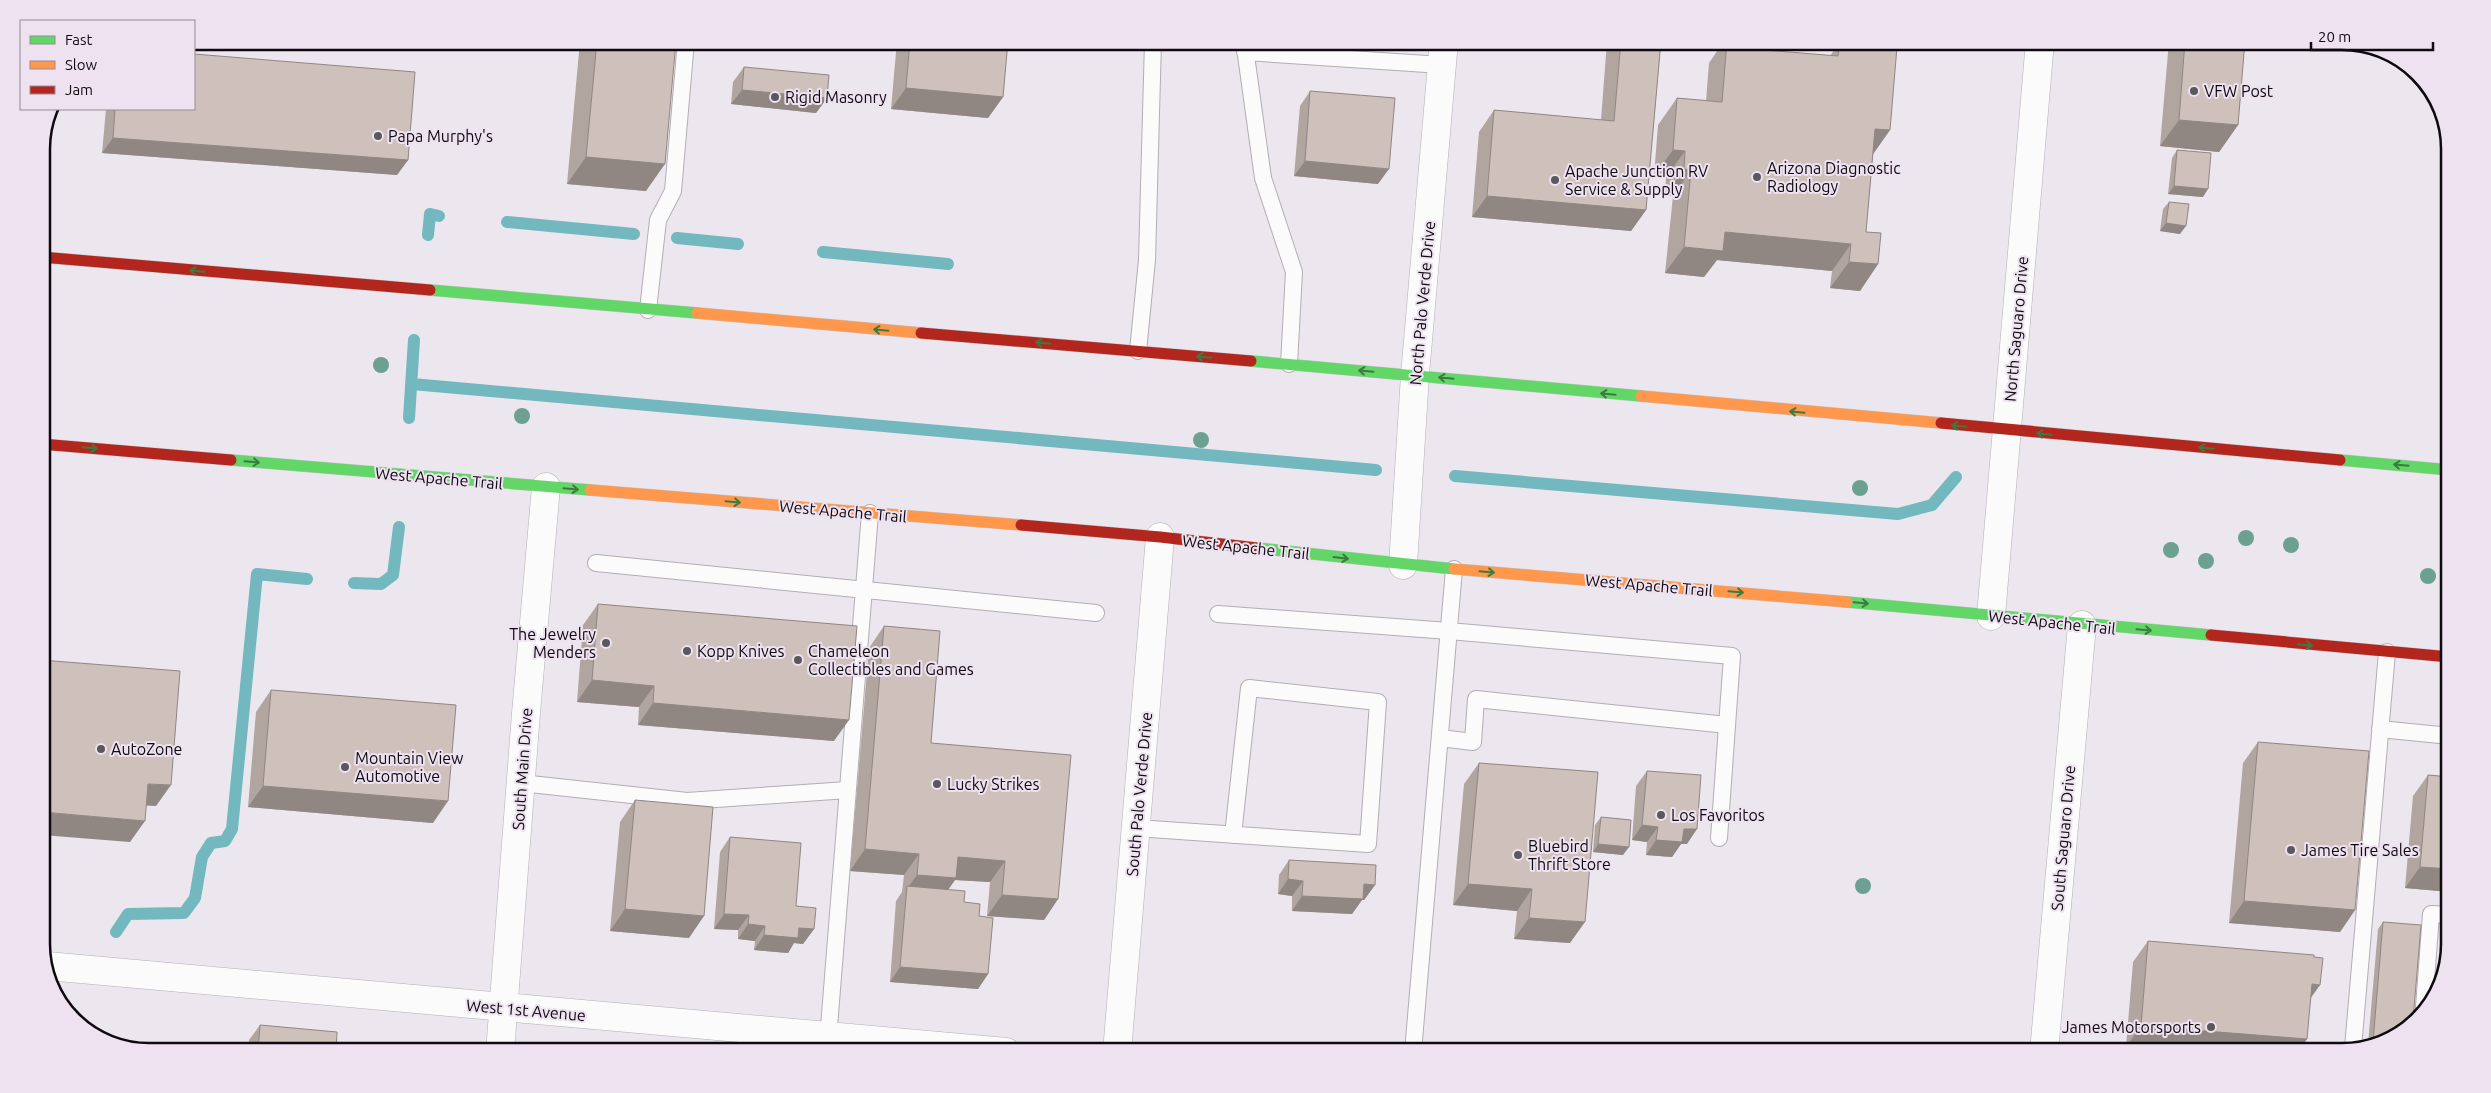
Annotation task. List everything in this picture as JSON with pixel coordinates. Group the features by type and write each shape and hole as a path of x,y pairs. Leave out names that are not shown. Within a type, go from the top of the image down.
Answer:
{"main road":[{"path":"50,258 1415,375 2007,431 2441,469"},
{"name":"West Apache Trail","path":"50,445 1160,537 1454,570 2441,656"}],"street":[{"name":"North Saguaro Drive","path":"1991,616 2039,50"},
{"name":"North Palo Verde Drive","path":"1404,565 1415,375 1443,53"},
{"name":"South Main Drive","path":"501,1043 520,782 546,486"},
{"name":"South Palo Verde Drive","path":"1118,1043 1160,537"},
{"name":"South Saguaro Drive","path":"2045,1043 2082,625"},
{"name":"West 1st Avenue","path":"53,969 504,1008 819,1043"}],"lane":[{"path":"648,310 658,220 673,191 685,50"},
{"path":"1138,351 1147,260 1153,50"},
{"path":"1244,50 1263,178 1294,272 1289,364"},
{"path":"1344,50 1443,53"},
{"path":"828,1043 870,513"},
{"path":"596,563 1096,613"},
{"path":"1414,1043 1454,570"},
{"path":"1218,614 1449,631 1732,656 1719,838"},
{"path":"2353,1042 2386,652"},
{"path":"1136,828 1233,835 1368,844 1378,702 1249,688 1233,835"},
{"path":"1440,738 1473,742 1476,699 1727,725"},
{"path":"2380,729 2441,735"},
{"path":"520,782 687,801 848,790"},
{"path":"2427,994 2431,914 2441,915"}],"building":[{"path":"596,50 675,50 665,164 586,157"},
{"path":"909,50 1007,50 1003,97 906,88"},
{"name":"Apache Junction RV Service & Supply","path":"1620,50 1660,50 1646,210 1487,196 1494,110 1614,121"},
{"name":"Arizona Diagnostic Radiology","path":"1726,50 1764,50 1838,56 1839,50 1897,50 1890,130 1875,129 1866,232 1881,233 1878,264 1849,262 1851,244 1725,232 1723,251 1684,247 1691,170 1684,169 1685,151 1673,150 1677,98 1722,102"},
{"path":"2184,50 2244,50 2238,125 2179,120"},
{"path":"195,54 415,72 408,160 113,138 115,110 195,110"},
{"path":"744,67 829,75 827,98 742,90"},
{"path":"1310,91 1395,98 1389,169 1305,161"},
{"path":"2177,150 2211,153 2208,189 2174,186"},
{"path":"2169,202 2189,204 2186,226 2166,223"},
{"path":"598,604 857,626 849,720 653,703 654,686 592,680"},
{"path":"884,626 940,631 931,743 1071,755 1058,899 1002,895 1005,861 958,857 956,878 917,875 919,854 865,849"},
{"name":"AutoZone","path":"50,661 180,671 171,785 148,784 145,821 50,813"},
{"name":"Mountain View Automotive","path":"271,690 456,705 448,801 263,786"},
{"name":"James Tire Sales","path":"2258,742 2369,751 2355,910 2244,901"},
{"name":"Bluebird Thrift Store","path":"1479,763 1598,772 1585,922 1529,918 1532,889 1468,884"},
{"name":"Los Favoritos","path":"1647,771 1701,775 1697,829 1684,829 1682,842 1656,840 1658,827 1642,825"},
{"path":"2428,775 2441,776 2441,868 2420,867"},
{"path":"635,800 713,807 704,916 625,909"},
{"path":"1601,817 1631,820 1629,847 1598,844"},
{"path":"730,837 801,843 796,906 816,908 814,929 799,928 798,938 764,935 765,926 748,924 749,915 724,914"},
{"path":"1289,860 1376,865 1375,885 1364,884 1363,899 1302,896 1303,881 1288,879"},
{"path":"907,886 965,891 964,902 980,904 979,916 993,918 988,974 900,967"},
{"path":"2383,922 2421,925 2414,1011 2397,1026 2373,1038"},
{"name":"James Motorsports","path":"2148,941 2314,955 2314,957 2323,958 2320,985 2312,984 2307,1039 2141,1026"},
{"path":"260,1025 337,1032 336,1043 259,1043"}],"waterway":[{"path":"428,235 430,214 439,216"},
{"path":"507,222 634,234"},
{"path":"677,238 738,244"},
{"path":"823,252 948,264"},
{"path":"409,418 414,340"},
{"path":"412,384 1376,470"},
{"path":"1455,476 1898,514 1932,505 1956,477"},
{"path":"354,583 381,584 393,575 399,527"},
{"path":"116,932 128,914 184,913 195,898 202,857 211,843 225,841 232,829 257,574 307,579"}],"traffic: fast":[{"path":"430,290 697,313"},
{"path":"1251,361 1641,396"},
{"path":"231,460 590,490"},
{"path":"2340,460 2441,469"},
{"path":"1257,548 1454,569"},
{"path":"1847,602 2211,635"}],"traffic: slow":[{"path":"697,313 921,333"},
{"path":"1641,396 1941,423"},
{"path":"590,490 1021,525"},
{"path":"1454,569 1847,602"}],"traffic: jam":[{"path":"50,258 430,290"},
{"path":"921,333 1251,361"},
{"path":"1941,423 2340,460"},
{"path":"50,445 231,460"},
{"path":"1021,525 1160,537 1257,548"},
{"path":"2211,635 2441,656"}],"place":[{"name":"VFW Post","path":"2194,91"},
{"name":"Rigid Masonry","path":"775,97"},
{"name":"Papa Murphy's","path":"378,136"},
{"name":"Arizona Diagnostic Radiology","path":"1757,177"},
{"name":"Apache Junction RV Service & Supply","path":"1555,180"},
{"name":"The Jewelry Menders","path":"606,643"},
{"name":"Kopp Knives","path":"687,651"},
{"name":"Chameleon Collectibles and Games","path":"798,660"},
{"name":"AutoZone","path":"101,749"},
{"name":"Mountain View Automotive","path":"345,767"},
{"name":"Lucky Strikes","path":"937,784"},
{"name":"Los Favoritos","path":"1661,815"},
{"name":"James Tire Sales","path":"2291,850"},
{"name":"Bluebird Thrift Store","path":"1518,855"},
{"name":"James Motorsports","path":"2211,1027"}]}
